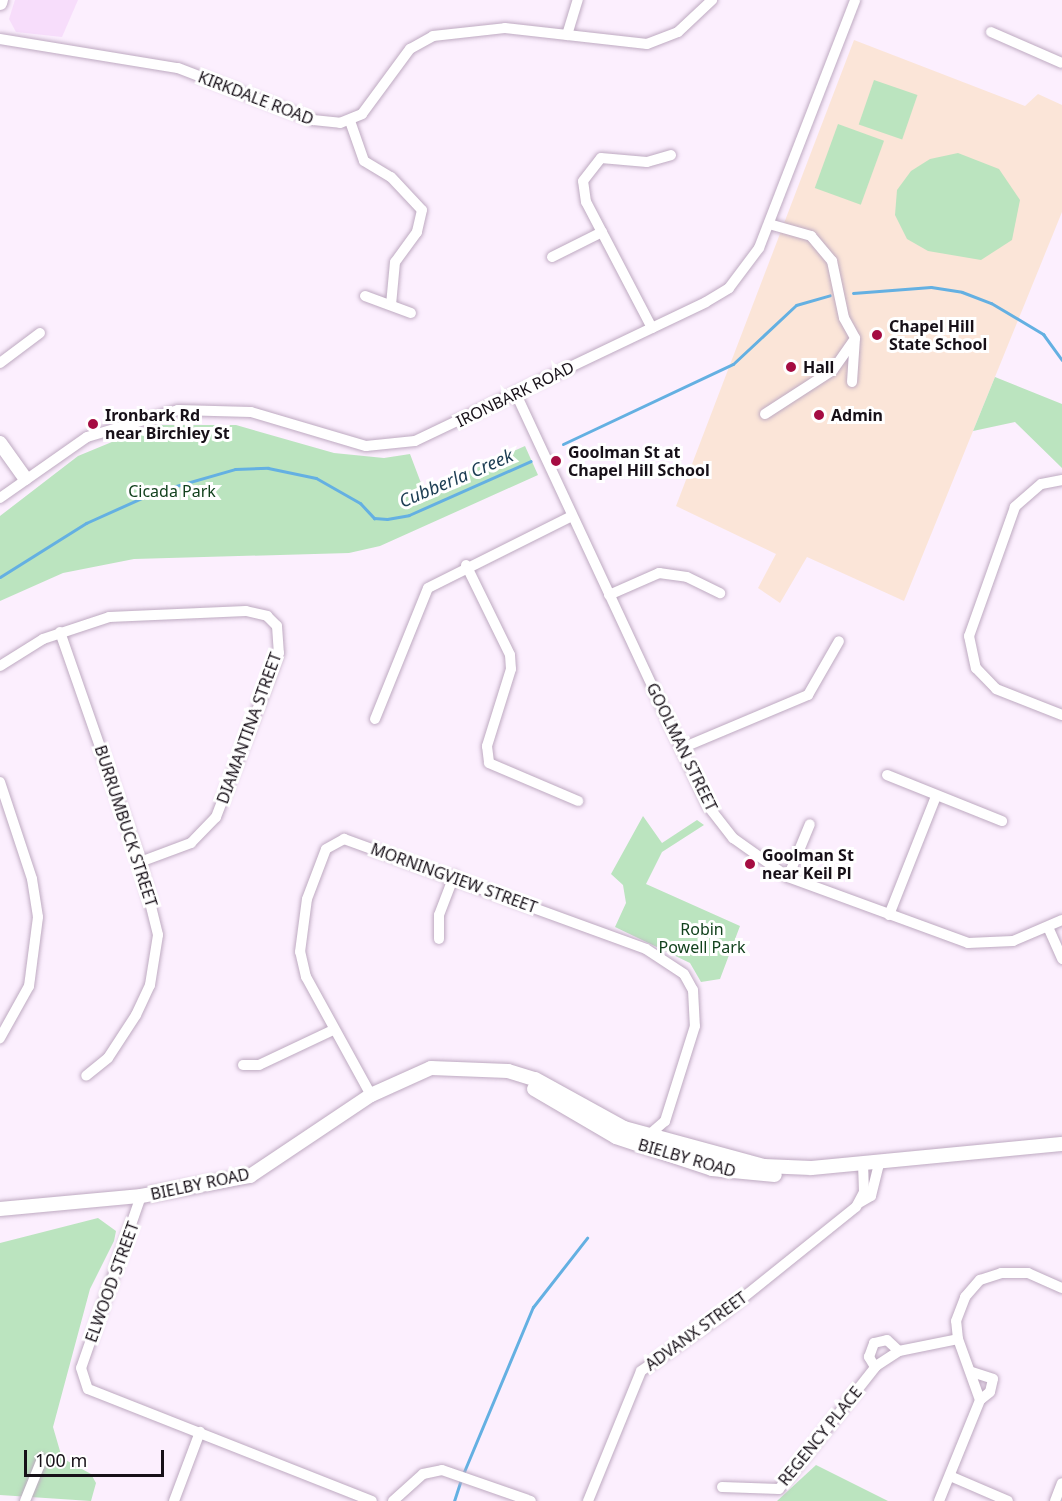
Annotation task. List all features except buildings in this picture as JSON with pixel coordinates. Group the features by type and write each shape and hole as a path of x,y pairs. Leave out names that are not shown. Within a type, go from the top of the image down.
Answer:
{"street":[{"path":"567,35 578,0"},
{"path":"391,305 396,262 417,232 422,210 392,177 364,161 350,121 377,99 410,49 433,36 505,28 567,35 661,41 712,0"},
{"name":"IRONBARK ROAD","path":"0,498 25,478 99,431 169,412 251,412 356,444 387,446 431,435 652,328 729,288 746,270 769,224 855,0"},
{"path":"991,32 1062,63"},
{"name":"KIRKDALE ROAD","path":"0,39 178,68 320,122 350,121"},
{"path":"652,328 583,193 593,164 608,157 647,162 671,155"},
{"path":"769,224 822,245 832,261 844,318 855,338 852,382"},
{"path":"552,258 602,232"},
{"path":"365,296 411,313"},
{"path":"0,363 40,333"},
{"path":"765,414 833,370 855,338"},
{"name":"GOOLMAN STREET","path":"516,394 609,595 718,819 757,858 788,877 968,943 1013,940 1062,920"},
{"path":"0,443 25,478"},
{"path":"1062,480 1041,484 1015,507 969,636 976,668 996,689 1062,715"},
{"path":"375,719 418,605 429,588 466,565 572,516"},
{"path":"466,565 510,655 512,669 488,746 489,763 578,801"},
{"path":"609,595 659,573 687,578 720,593"},
{"name":"DIAMANTINA STREET","path":"0,666 60,632 86,621 137,613 246,611 267,616 277,626 279,653 216,817 191,843 140,862"},
{"name":"BURRUMBUCK STREET","path":"60,632 140,862 158,936 150,985 108,1058 86,1076"},
{"path":"682,748 808,695 839,641"},
{"path":"887,776 935,799 1002,821"},
{"path":"0,782 32,879 38,917 29,986 0,1038"},
{"path":"889,915 935,799"},
{"path":"788,877 810,824"},
{"name":"MORNINGVIEW STREET","path":"371,1095 333,1030 306,977 300,952 307,899 326,849 344,839 454,876 646,949 684,974 693,990 694,1026 664,1121 649,1135"},
{"path":"439,939 440,915 454,876"},
{"path":"1048,927 1062,958"},
{"path":"243,1065 259,1065 333,1030"},
{"name":"BIELBY ROAD","path":"0,1209 141,1196 250,1176 371,1095 431,1068 478,1071 534,1079 605,1120 672,1144 764,1166 872,1163 1062,1144"},
{"name":"BIELBY ROAD","path":"478,1071 540,1091 616,1137 712,1168 816,1176 872,1163"},
{"path":"664,1121 672,1144"},
{"path":"859,1203 872,1163"},
{"name":"ADVANX STREET","path":"588,1501 641,1371 724,1313 859,1203 871,1196 872,1163"},
{"name":"ELWOOD STREET","path":"141,1196 81,1368 88,1389 200,1432"},
{"path":"980,1400 972,1372 958,1338 956,1321 964,1297 980,1280 1028,1273 1062,1288"},
{"name":"REGENCY PLACE","path":"722,1487 778,1489 875,1367 899,1351 958,1338"},
{"name":"REGENCY PLACE","path":"875,1367 869,1357 874,1343 887,1340 899,1351"},
{"path":"939,1501 980,1400 990,1392 993,1379 972,1372"},
{"path":"174,1501 200,1432 372,1501"},
{"path":"25,1501 42,1459"},
{"path":"393,1501 423,1474 441,1470 531,1501"},
{"path":"950,1476 1008,1501"},
{"path":"1055,1501 1062,1483"}],"shaded area":[{"path":"15,0 78,0 62,37 16,32 9,19"},
{"name":"Chapel Hill State School","path":"854,40 1025,106 1038,94 1062,105 1062,212 904,601 807,557 780,603 758,588 776,554 676,506"}],"green space":[{"path":"874,80 917,95 902,139 859,124"},
{"path":"838,124 884,141 861,205 815,188"},
{"path":"958,153 999,169 1020,200 1012,240 981,260 928,251 907,239 895,215 897,190 911,171 930,159"},
{"path":"995,377 1062,404 1062,468 1015,422 973,431"},
{"name":"Cicada Park","path":"153,425 236,425 334,453 384,458 410,454 424,491 525,446 538,475 380,546 349,553 134,559 63,573 0,601 0,516 78,456"},
{"name":"Robin Powell Park","path":"643,816 662,843 697,820 704,825 662,852 646,884 740,926 720,979 701,982 690,963 615,927 626,903 623,885 611,874"},
{"path":"98,1218 116,1231 114,1241 90,1289 53,1427 62,1458 91,1474 96,1483 91,1501 0,1495 0,1243"},
{"path":"816,1465 888,1501 777,1501"}],"waterway":[{"name":"Cubberla Creek","path":"853,293 931,287 962,292 991,303 1043,334 1062,360"},
{"name":"Cubberla Creek","path":"563,444 733,364 796,305 830,295"},
{"name":"Cubberla Creek","path":"0,577 86,523 155,492 235,469 268,468 316,478 360,503 374,518 387,519 409,515 531,461"},
{"path":"463,1474 533,1307 587,1238"},
{"path":"454,1501 461,1480"}],"place":[{"name":"Chapel Hill State School","path":"877,335"},
{"name":"Hall","path":"791,367"},
{"name":"Admin","path":"819,415"},
{"name":"Ironbark Rd near Birchley St","path":"93,424"},
{"name":"Goolman St at Chapel Hill School","path":"556,461"},
{"name":"Goolman St near Keil Pl","path":"750,864"}]}
